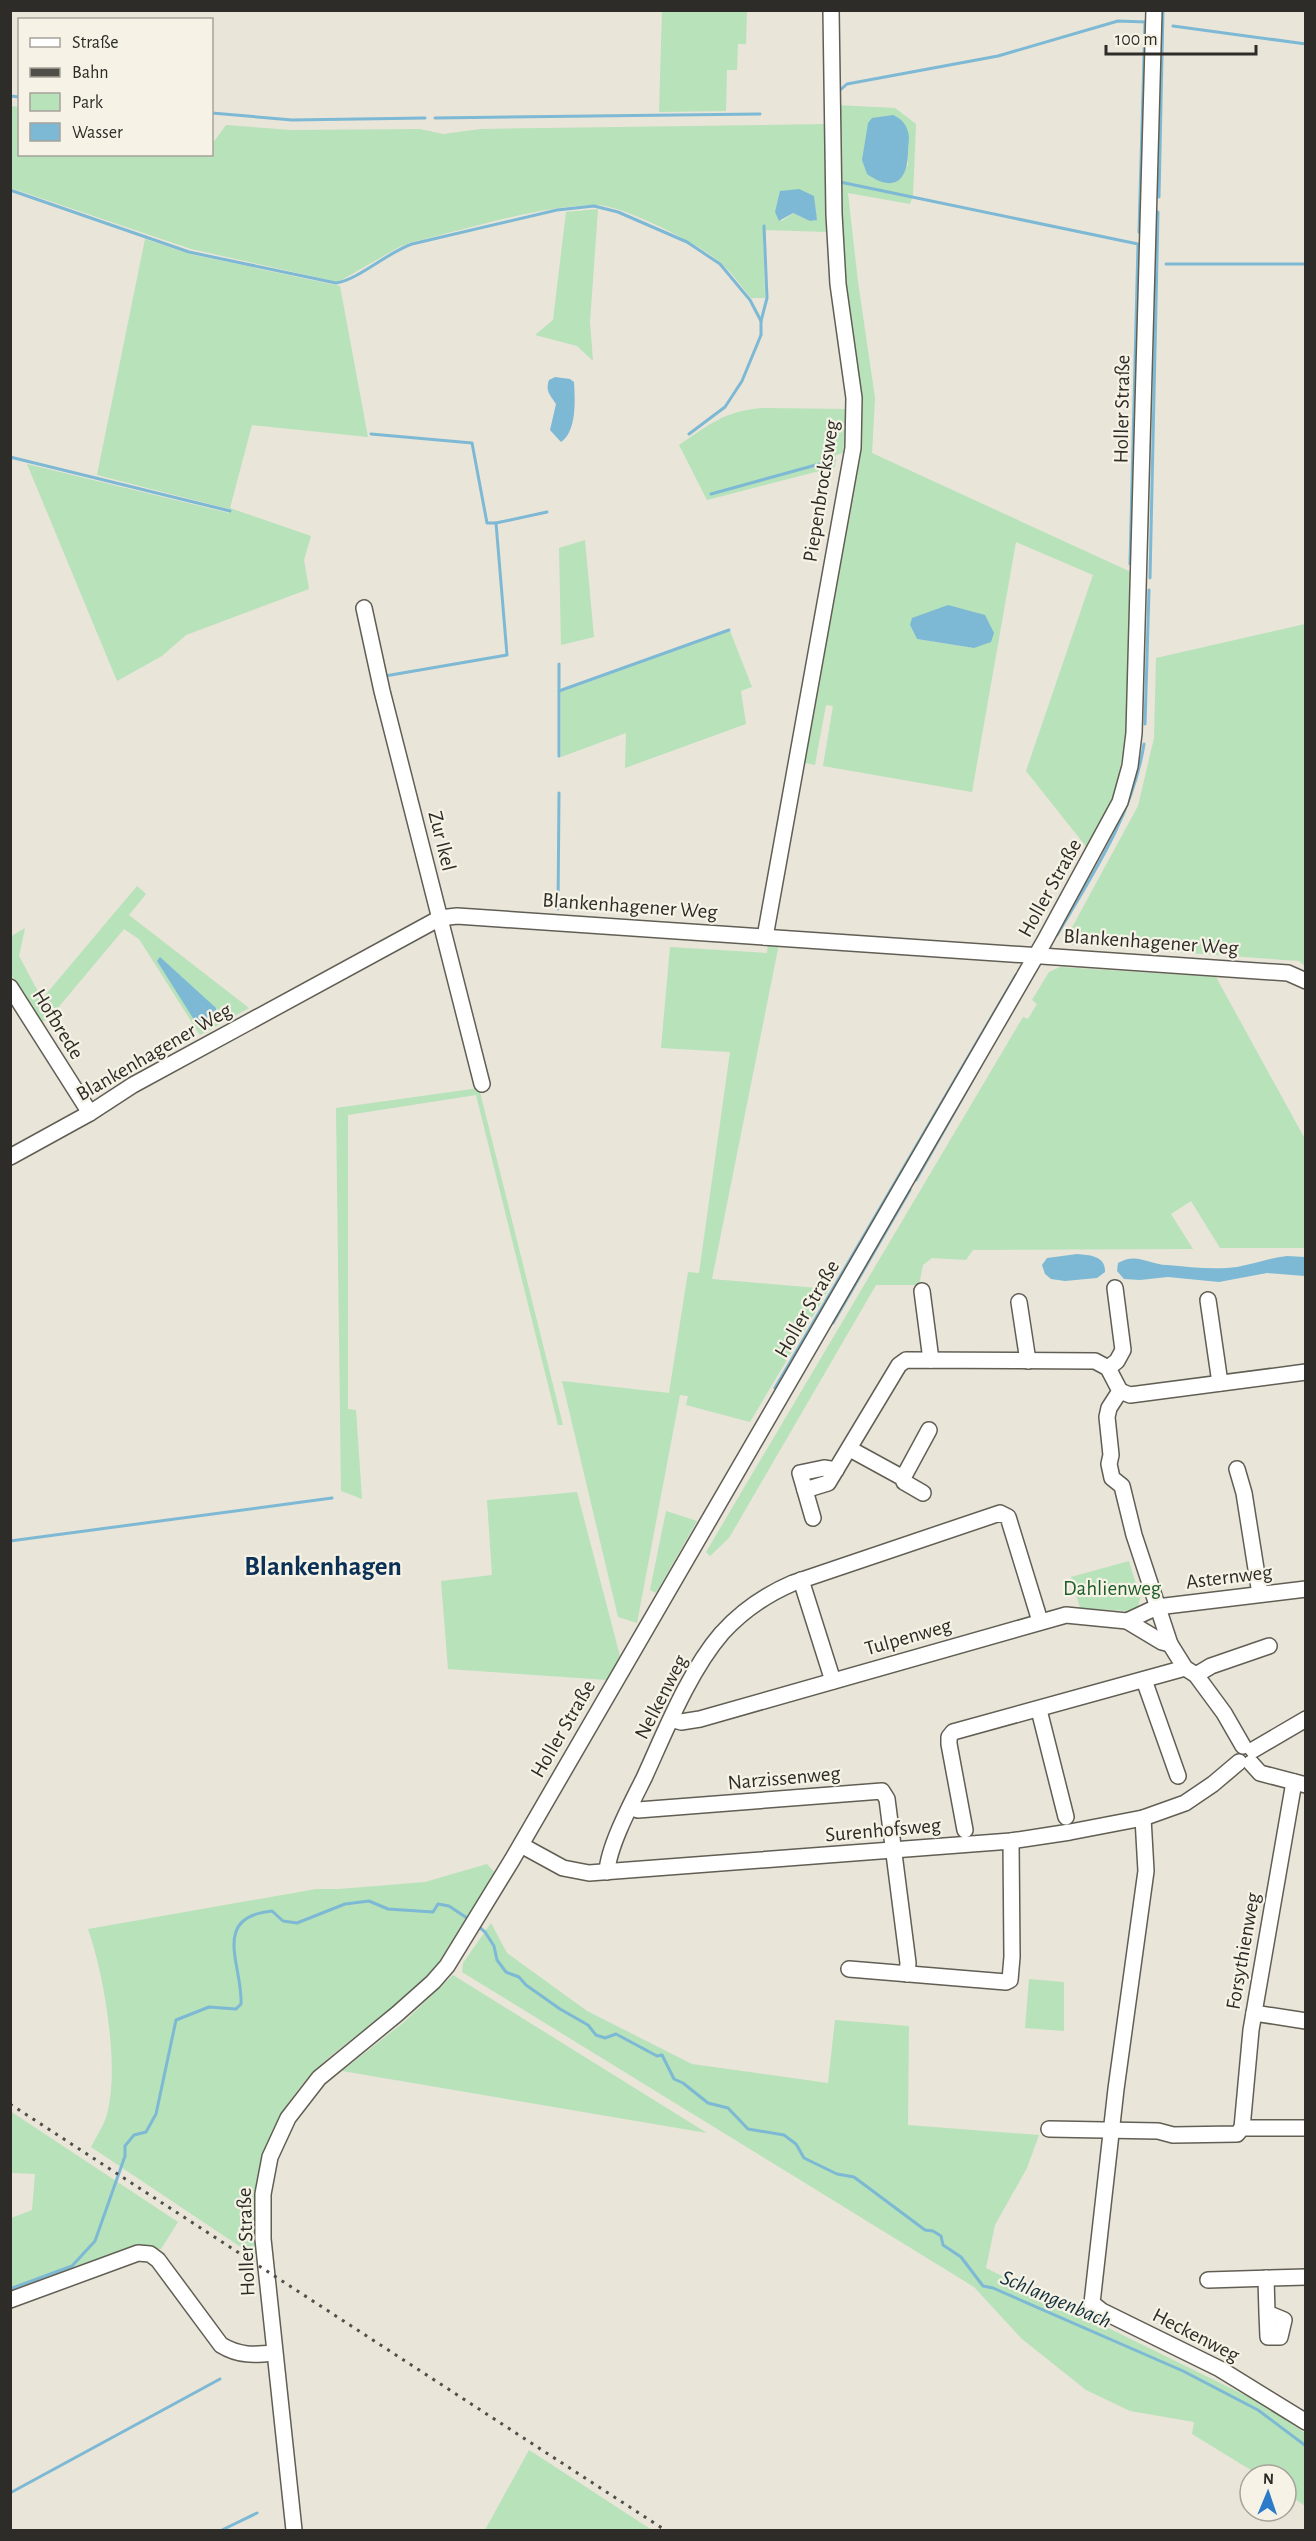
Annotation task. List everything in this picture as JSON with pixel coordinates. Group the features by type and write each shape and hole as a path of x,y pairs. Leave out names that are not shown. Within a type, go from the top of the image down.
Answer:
{"street":[{"name":"Piepenbrocksweg","path":"765,937 853,448 854,398 838,284 834,214 831,10"},
{"name":"Holler Straße","path":"294,2530 274,2353 262,2214 266,2175 277,2138 301,2098 319,2078 433,1982 447,1966 521,1845 1037,954 1120,802 1130,766 1134,733 1154,10"},
{"name":"Zur Ikel","path":"364,608 382,691 482,1084"},
{"name":"Blankenhagener Weg","path":"10,1157 90,1113 133,1085 440,918 457,916 508,919 1037,954 1288,973 1305,981"},
{"name":"Hofbrede","path":"10,987 90,1113"},
{"path":"1108,1368 1123,1350 1115,1288"},
{"path":"922,1291 931,1360"},
{"path":"1208,1300 1220,1383"},
{"path":"1019,1302 1028,1361"},
{"path":"813,1518 800,1473 824,1468 836,1470 899,1365 906,1360 1095,1361 1108,1368 1120,1391 1130,1395 1305,1372"},
{"path":"1120,1391 1108,1408 1112,1455 1109,1464 1112,1478 1122,1486 1170,1644 1224,1713 1246,1755 1260,1773 1300,1784"},
{"path":"903,1478 929,1430"},
{"path":"850,1449 903,1478 904,1482 923,1493"},
{"path":"1237,1469 1244,1493 1260,1594"},
{"name":"Nelkenweg","path":"607,1872 608,1862 630,1807 683,1694 722,1634 745,1609 766,1595 801,1580 1000,1514 1008,1517 1040,1621"},
{"path":"801,1580 833,1681"},
{"name":"Asternweg","path":"1157,1607 1305,1589"},
{"path":"1127,1621 1157,1607"},
{"name":"Tulpenweg","path":"671,1719 681,1722 700,1719 1040,1621 1077,1614 1127,1621"},
{"path":"1127,1621 1162,1642 1170,1644"},
{"path":"964,1830 949,1737 953,1732 1144,1680 1211,1666 1269,1646"},
{"path":"1144,1680 1178,1776"},
{"path":"1039,1710 1066,1817"},
{"name":"Surenhofsweg","path":"521,1845 574,1871 589,1874 1011,1840 1143,1818 1185,1803 1213,1784 1246,1755 1305,1719"},
{"name":"Forsythienweg","path":"1242,2128 1254,2013 1300,1784"},
{"name":"Narzissenweg","path":"630,1807 638,1810 882,1791 886,1799 893,1850"},
{"name":"Heckenweg","path":"1143,1818 1146,1871 1111,2130 1092,2303 1102,2311 1220,2369 1305,2422"},
{"path":"849,1969 1006,1982 1010,1980 1012,1957 1011,1840"},
{"path":"893,1850 909,1963 907,1974"},
{"path":"1254,2013 1305,2021"},
{"path":"1049,2129 1158,2131 1173,2135 1237,2134 1242,2128 1305,2128"},
{"path":"10,2300 138,2253 150,2254 158,2260 221,2345 232,2352 243,2354 274,2353"},
{"path":"1208,2280 1305,2277"},
{"path":"1266,2278 1267,2313"}],"green space":[{"path":"662,11 747,11 746,44 738,44 737,70 727,70 726,111 659,112"},
{"path":"836,105 895,108 916,124 913,195 910,204 848,193 875,398 872,453 1131,572 1127,735 1113,799 1088,849 1026,771 1093,575 1016,542 972,792 823,766 833,706 826,705 815,765 801,762 857,448 843,284","holes":["866,133 908,150 908,166 875,179 865,168 863,158","910,625 974,648 917,639"]},
{"path":"11,106 18,107 18,156 213,156 213,143 226,125 291,130 420,129 443,134 481,129 826,124 829,232 763,230 765,298 751,298 722,264 680,237 641,218 607,206 550,209 412,242 338,282 191,249 11,188","holes":["814,196 816,220 810,221 793,213 782,221 775,212"]},
{"path":"598,209 590,322 593,361 577,346 535,335 553,320 566,212"},
{"path":"145,239 190,254 340,286 368,437 252,425 230,508 311,536 304,560 309,589 186,635 162,656 117,681 27,464 229,513 229,509 97,475"},
{"path":"762,408 847,409 843,453 836,455 835,467 707,500 679,445 708,425 727,416"},
{"path":"585,540 594,637 561,645 559,548"},
{"path":"1305,624 1305,966 1299,961 1063,944 1138,806 1154,738 1156,658"},
{"path":"730,631 752,687 741,691 746,724 625,768 626,733 561,757 561,692"},
{"path":"137,886 146,894 129,915 249,1008 200,1035 139,939 124,929 51,1016 40,1024 11,974 10,937 25,928 19,956 42,999"},
{"path":"768,943 779,944 712,1279 829,1289 750,1422 686,1405 688,1396 680,1395 637,1623 618,1617 562,1381 669,1393 688,1272 699,1273 730,1052 661,1048 670,947 767,953"},
{"path":"1060,967 1216,977 1305,1139 1305,1248 1220,1248 1191,1201 1171,1214 1193,1249 973,1250 966,1260 932,1258 923,1265 919,1285 876,1285 729,1538 710,1556 706,1552 1023,1017 1028,1019 1037,1004 1032,1000 1049,972"},
{"path":"479,1088 563,1425 558,1425 476,1095 348,1115 348,1409 356,1410 362,1499 341,1491 336,1108"},
{"path":"577,1492 620,1656 608,1680 448,1669 441,1581 492,1575 487,1500"},
{"path":"666,1511 697,1521 656,1593 650,1590"},
{"name":"Dahlienweg","path":"1129,1561 1140,1598 1138,1608 1127,1611 1080,1608 1071,1577"},
{"path":"487,1864 496,1874 437,1966 405,1997 333,2054 310,2076 292,2098 278,2121 261,2171 256,2227 257,2258 91,2147 107,2114 112,2072 108,2021 100,1970 88,1929 316,1889 425,1882"},
{"path":"491,1923 507,1953 587,2011 692,2064 828,2083 835,2020 909,2026 908,2125 1039,2135 1027,2168 995,2225 986,2268 1259,2402 1305,2433 1305,2506 1298,2501 1298,2463 1239,2463 1192,2434 1194,2422 1130,2411 1086,2390 1022,2339 974,2287 462,1972 463,1963"},
{"path":"453,1975 707,2133 342,2071 404,2022"},
{"path":"1029,1979 1064,1982 1064,2031 1025,2028"},
{"path":"10,2111 178,2222 161,2249 137,2248 11,2295 11,2218 32,2210 35,2174 11,2173"},
{"path":"529,2450 543,2459 652,2530 485,2530"}],"water":[{"path":"893,115 902,121 909,134 907,161 905,170 898,181 885,183 867,174 862,160 868,123 872,118"},
{"path":"799,189 814,196 817,220 810,221 793,213 779,221 775,212 780,191"},
{"path":"555,377 570,379 574,382 575,406 572,423 570,431 561,442 550,430 556,404 548,387 549,380"},
{"path":"948,605 985,615 994,633 991,642 974,648 917,639 910,625 912,618"},
{"path":"160,957 216,1008 216,1015 209,1024 198,1026 157,961"},
{"path":"1077,1254 1096,1257 1103,1263 1105,1272 1097,1278 1065,1281 1051,1279 1045,1274 1042,1265 1047,1258"},
{"path":"1287,1256 1305,1257 1305,1276 1267,1273 1219,1282 1168,1277 1140,1280 1124,1279 1117,1271 1118,1263 1131,1259 1167,1265 1220,1268 1237,1267"}],"waterway":[{"path":"1159,197 1163,10"},
{"path":"838,92 847,84 998,56 1118,21 1146,22"},
{"path":"1139,232 1145,22"},
{"path":"1173,26 1306,44"},
{"path":"10,96 18,97"},
{"path":"213,113 292,120 425,118"},
{"path":"435,118 760,114"},
{"path":"840,182 1138,244 1130,564"},
{"path":"10,190 189,252 336,283 354,277 412,244 557,210 594,206 618,212 687,242 720,264 750,300 761,321 761,335 742,381 725,407 689,434"},
{"path":"1150,578 1158,212"},
{"path":"761,321 767,298 764,226"},
{"path":"1166,264 1306,264"},
{"path":"371,434 472,443 487,523 496,523"},
{"path":"10,457 230,511"},
{"path":"711,494 834,460"},
{"path":"385,676 507,655 496,523 547,512"},
{"path":"1145,724 1149,590"},
{"path":"559,691 729,630"},
{"path":"559,664 559,756"},
{"path":"1057,935 1110,843 1121,819 1139,770 1144,744"},
{"path":"558,909 559,793"},
{"path":"775,1388 1016,975"},
{"path":"916,1180 980,1067"},
{"path":"833,1323 910,1190"},
{"path":"10,1541 332,1498"},
{"name":"Schlangenbach","path":"10,2289 72,2266 95,2241 125,2156 125,2146 134,2135 146,2132 156,2114 176,2020 209,2007 236,2009 241,2004 234,1946 235,1933 241,1923 253,1915 272,1911 283,1921 297,1923 345,1904 369,1901 388,1909 433,1912 438,1904 449,1906 470,1920"},
{"name":"Schlangenbach","path":"478,1926 494,1946 497,1960 506,1972 519,1977 526,1985 560,2009 588,2025 596,2035 605,2038 616,2034 657,2056 662,2055 674,2079 683,2083 708,2103 728,2108 748,2129 784,2135 796,2144 804,2158 837,2174 854,2177 925,2230 933,2231 941,2236 943,2245 961,2257 983,2286 993,2288 1183,2371 1258,2410 1306,2446"},
{"path":"10,2493 220,2379"},
{"path":"222,2530 257,2513"}],"railway":[{"path":"10,2104 665,2530"}],"district":[{"name":"Blankenhagen","path":"323,1566"}]}
